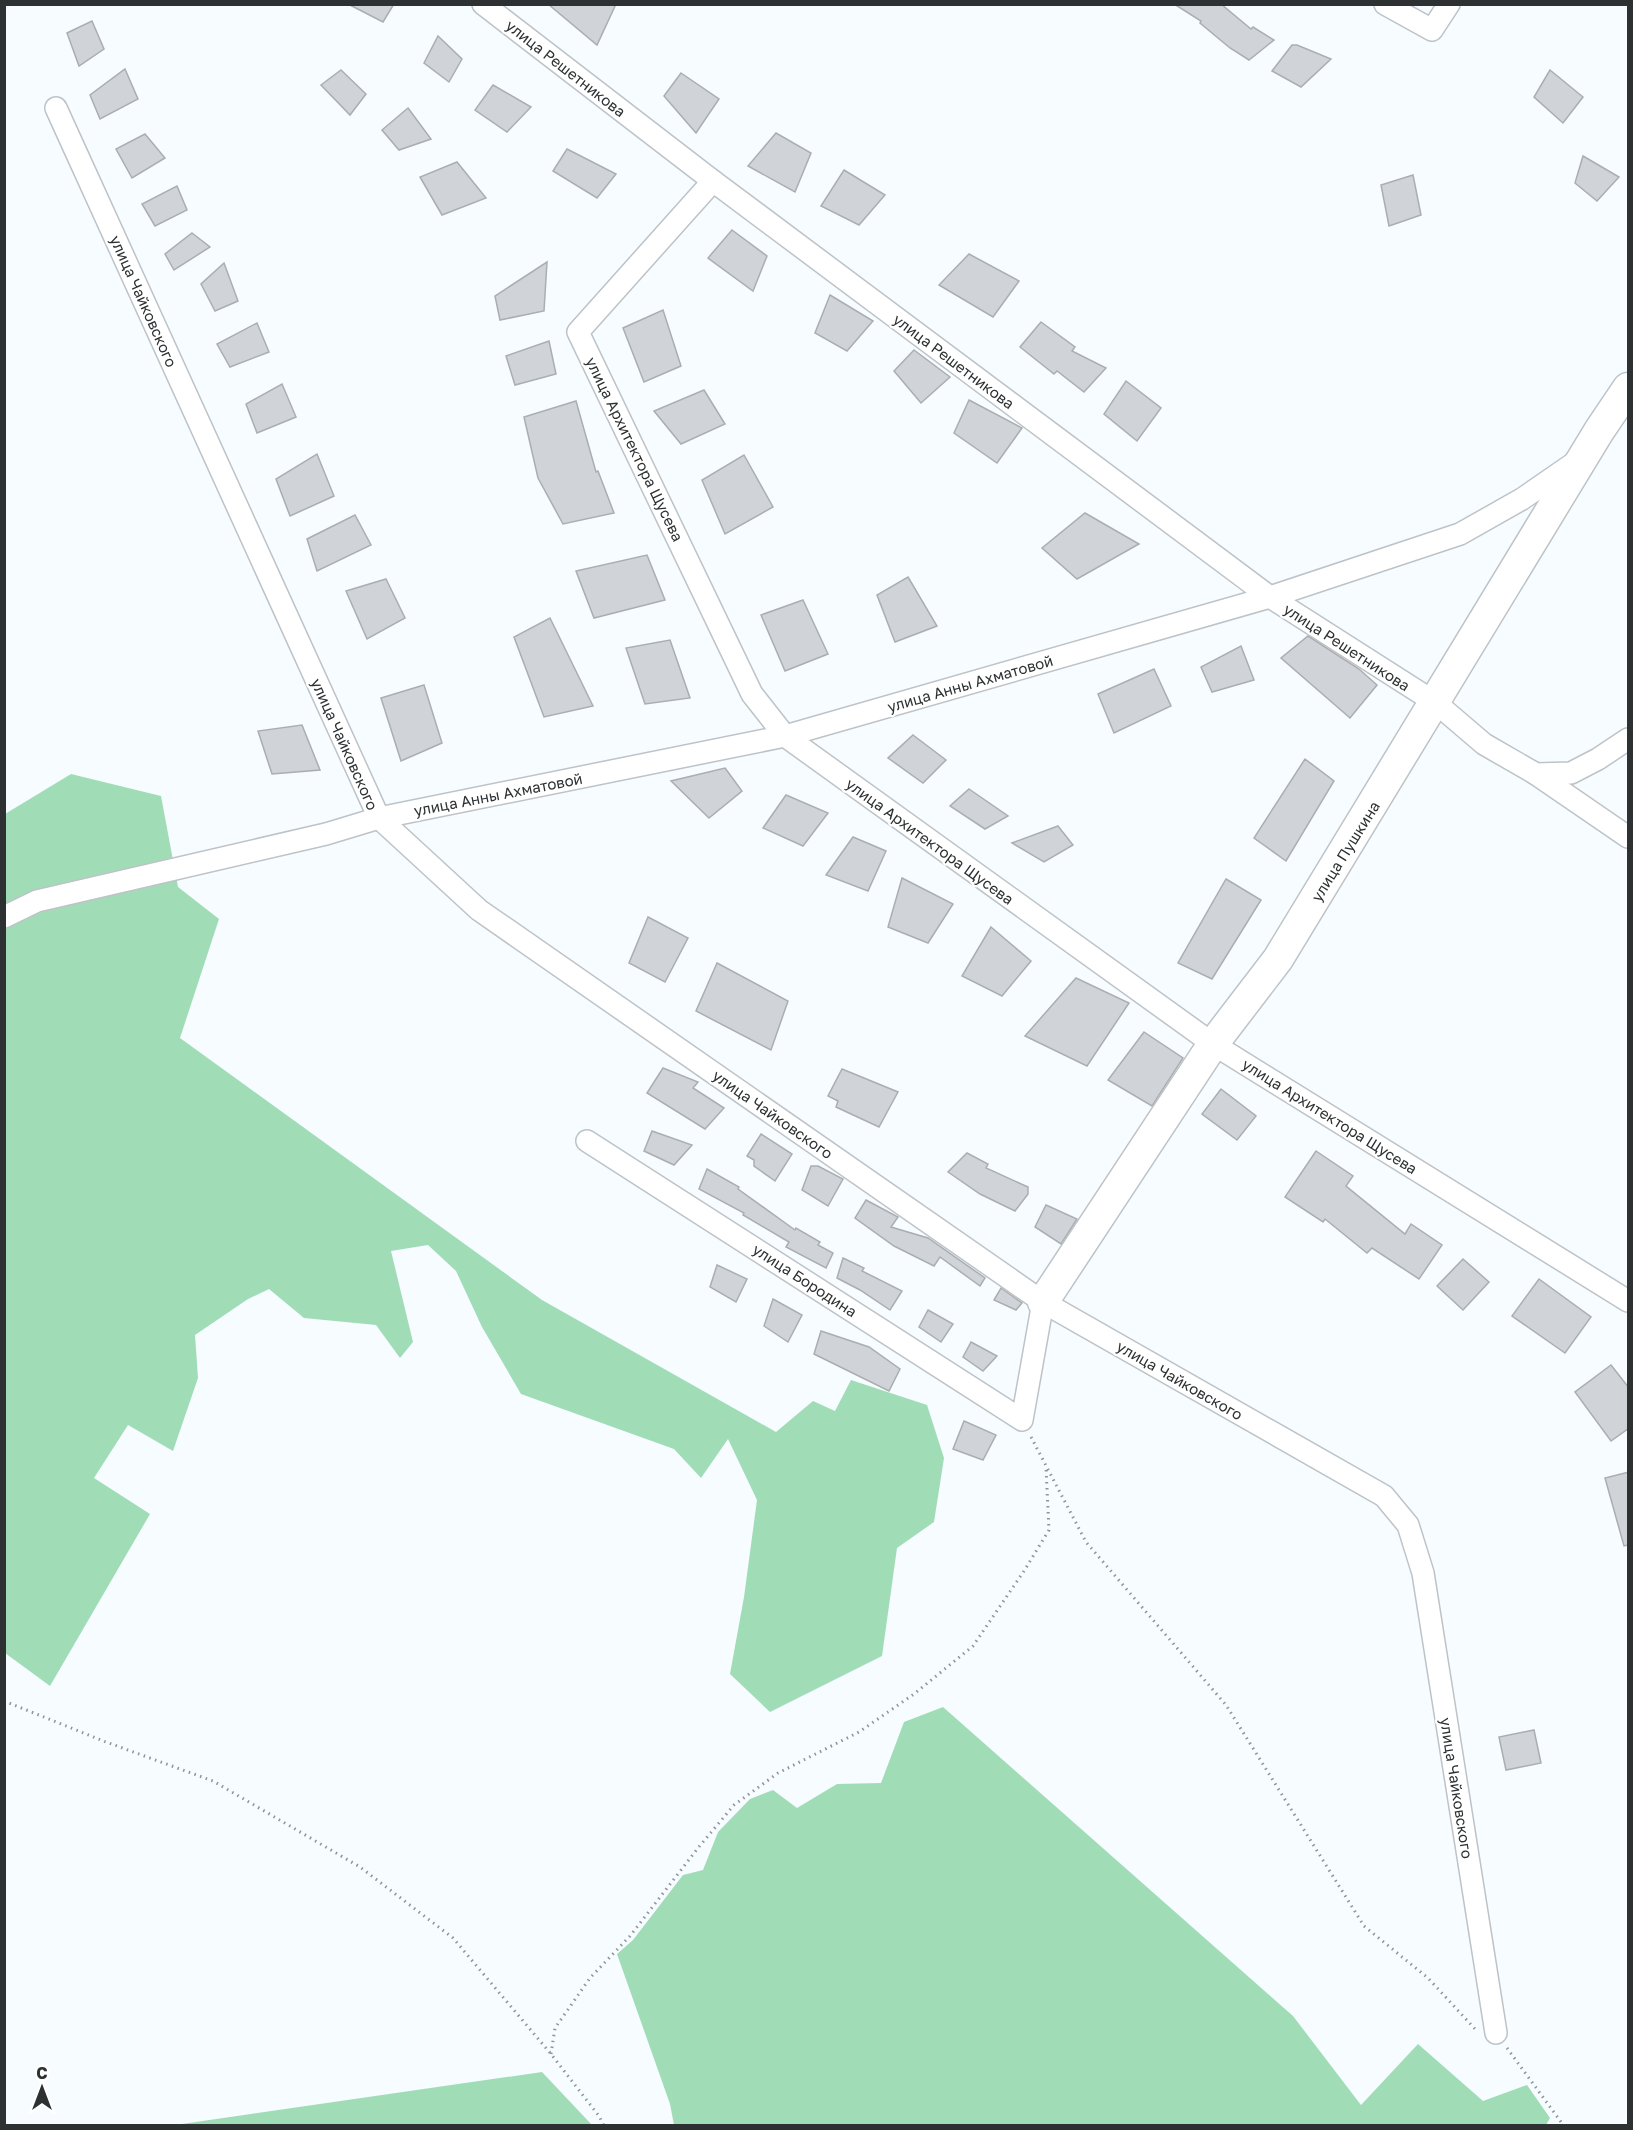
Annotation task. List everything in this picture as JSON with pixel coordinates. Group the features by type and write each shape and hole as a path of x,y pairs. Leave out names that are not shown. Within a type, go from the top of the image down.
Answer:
{"street":[{"name":"улица Решетникова","path":"483,4 713,181 1269,597 1436,703 1484,744 1536,774"},
{"path":"1385,4 1432,30 1449,4"},
{"name":"улица Чайковского","path":"56,108 379,818 479,910 1043,1302 1384,1496 1408,1525 1423,1573 1496,2033"},
{"name":"улица Архитектора Щусева","path":"713,181 578,332 752,694 784,736 1214,1044 1629,1300"},
{"name":"улица Пушкина","path":"1043,1302 1214,1044 1278,959 1629,388"},
{"name":"улица Анны Ахматовой","path":"4,917 37,901 326,834 379,818 784,736 1269,597 1460,534 1522,499 1587,453"},
{"path":"1536,774 1571,773 1629,739"},
{"path":"1536,774 1629,837"},
{"name":"улица Бородина","path":"587,1141 1022,1420"},
{"path":"1022,1420 1043,1302"}],"path":[{"path":"1022,1420 1086,1542 1226,1705 1364,1926 1428,1978 1485,2041 1496,2033 1564,2126"},
{"path":"551,2054 555,2028 590,1978 630,1936 734,1805 778,1773 859,1732 914,1694 973,1646 1049,1530 1046,1466"},
{"path":"4,1701 106,1742 213,1781 360,1867 453,1938 551,2054 599,2116 604,2126"}],"green space":[{"path":"71,774 161,796 178,887 219,919 180,1038 542,1300 776,1432 813,1401 835,1411 851,1380 927,1405 944,1458 934,1522 897,1548 882,1656 770,1712 730,1674 744,1597 757,1500 728,1439 701,1478 674,1449 521,1394 482,1327 456,1271 428,1245 391,1251 413,1342 400,1358 376,1325 304,1318 269,1289 248,1299 195,1335 198,1378 173,1451 128,1425 94,1478 150,1514 50,1686 5,1653 5,814"},
{"path":"943,1707 1293,2016 1361,2105 1418,2044 1483,2101 1527,2085 1550,2118 1546,2125 674,2125 670,2104 617,1954 633,1940 683,1875 703,1870 718,1832 750,1799 773,1790 797,1808 837,1784 881,1783 904,1722"},
{"path":"542,2072 592,2125 175,2125"}],"building":[{"path":"348,4 394,4 383,22"},
{"path":"548,4 616,4 597,45"},
{"path":"1174,4 1221,4 1251,29 1253,27 1274,40 1249,60 1230,48 1200,23 1201,21"},
{"path":"92,21 104,49 79,66 67,33"},
{"path":"438,36 462,59 449,82 424,63"},
{"path":"1292,45 1331,59 1301,87 1272,71"},
{"path":"125,69 138,99 100,119 90,95"},
{"path":"341,70 366,94 350,115 321,85"},
{"path":"1550,70 1583,97 1563,123 1534,97"},
{"path":"681,73 719,99 696,133 664,96"},
{"path":"493,85 531,107 507,132 475,110"},
{"path":"408,108 431,139 399,150 382,130"},
{"path":"776,133 811,153 795,192 748,166"},
{"path":"145,134 165,158 132,178 116,149"},
{"path":"567,149 616,174 597,198 553,171"},
{"path":"1583,156 1619,177 1597,201 1575,183"},
{"path":"457,162 486,198 442,215 420,177"},
{"path":"844,170 885,195 859,225 821,206"},
{"path":"1413,175 1421,215 1389,226 1381,185"},
{"path":"177,186 187,210 155,226 142,204"},
{"path":"732,230 767,256 753,291 708,258"},
{"path":"192,233 210,247 174,270 165,254"},
{"path":"969,254 1019,281 993,317 939,285"},
{"path":"547,262 544,311 500,320 495,296"},
{"path":"224,263 238,301 215,311 201,284"},
{"path":"830,295 873,321 847,351 815,333"},
{"path":"663,310 681,366 644,382 623,328"},
{"path":"1041,322 1075,347 1072,351 1106,368 1084,392 1057,371 1054,374 1020,347"},
{"path":"257,323 269,352 230,367 217,344"},
{"path":"549,341 556,374 515,385 506,356"},
{"path":"914,350 950,377 921,403 894,371"},
{"path":"1126,381 1161,408 1137,441 1104,414"},
{"path":"282,384 296,417 257,433 246,404"},
{"path":"704,390 725,424 681,444 654,411"},
{"path":"969,400 1022,428 997,463 954,433"},
{"path":"576,401 596,472 598,471 614,513 563,524 538,478 524,417"},
{"path":"317,454 334,496 290,516 276,479"},
{"path":"744,455 773,507 725,534 702,480"},
{"path":"1085,513 1139,544 1077,579 1042,548"},
{"path":"355,515 371,545 317,571 307,539"},
{"path":"647,555 665,600 594,618 576,571"},
{"path":"908,577 937,626 895,642 877,595"},
{"path":"386,579 405,618 367,639 346,591"},
{"path":"803,600 828,654 785,671 761,615"},
{"path":"550,618 593,706 544,717 514,637"},
{"path":"1308,636 1359,669 1377,685 1350,718 1281,658"},
{"path":"670,640 690,698 645,704 626,648"},
{"path":"1241,646 1254,680 1212,692 1201,667"},
{"path":"1154,669 1171,706 1114,733 1098,694"},
{"path":"424,685 442,743 401,761 381,698"},
{"path":"302,725 320,770 272,774 258,731"},
{"path":"913,735 946,760 923,783 888,758"},
{"path":"1305,759 1334,781 1286,861 1254,838"},
{"path":"725,768 742,791 709,818 671,781"},
{"path":"969,789 1008,816 985,829 950,806"},
{"path":"786,795 828,813 803,846 763,828"},
{"path":"1058,826 1073,845 1044,862 1012,843"},
{"path":"853,837 886,851 868,891 826,875"},
{"path":"902,878 953,904 928,943 888,927"},
{"path":"1226,879 1261,900 1212,979 1178,963"},
{"path":"648,917 688,938 665,982 629,963"},
{"path":"991,927 1031,961 1002,996 962,976"},
{"path":"717,963 788,1001 771,1050 696,1011"},
{"path":"1076,978 1129,1003 1087,1066 1025,1036"},
{"path":"1144,1032 1183,1058 1152,1106 1108,1080"},
{"path":"663,1068 698,1082 693,1088 724,1108 705,1129 647,1093"},
{"path":"842,1069 898,1092 879,1127 836,1107 838,1101 828,1096"},
{"path":"1221,1089 1256,1116 1237,1140 1202,1114"},
{"path":"652,1131 692,1145 674,1165 644,1151"},
{"path":"761,1134 792,1154 775,1181 754,1166 754,1160 747,1156"},
{"path":"1316,1151 1353,1176 1346,1186 1405,1234 1411,1224 1442,1245 1419,1279 1372,1248 1367,1253 1325,1219 1323,1222 1285,1197"},
{"path":"967,1153 988,1164 986,1168 1028,1187 1028,1194 1015,1211 980,1194 948,1172"},
{"path":"811,1166 818,1166 843,1179 828,1206 802,1190"},
{"path":"707,1169 739,1187 738,1189 795,1230 796,1228 820,1242 818,1245 833,1253 826,1268 786,1247 789,1242 743,1215 744,1213 699,1189"},
{"path":"866,1200 898,1217 891,1227 928,1238 985,1278 980,1286 940,1257 934,1266 894,1246 855,1218"},
{"path":"1046,1205 1077,1219 1061,1244 1035,1227"},
{"path":"843,1258 864,1268 862,1271 902,1291 890,1310 837,1278"},
{"path":"1463,1259 1489,1282 1463,1310 1437,1286"},
{"path":"717,1265 747,1279 736,1302 710,1287"},
{"path":"1539,1279 1591,1317 1565,1353 1512,1316"},
{"path":"1001,1288 1022,1303 1016,1310 994,1300"},
{"path":"773,1299 802,1315 788,1342 764,1326"},
{"path":"928,1310 953,1324 941,1342 919,1327"},
{"path":"821,1331 869,1347 900,1369 889,1391 814,1354"},
{"path":"971,1342 997,1356 983,1371 963,1357"},
{"path":"1611,1365 1629,1388 1629,1428 1611,1441 1575,1392"},
{"path":"964,1421 996,1435 983,1460 953,1449"},
{"path":"1629,1472 1629,1545 1624,1546 1605,1478"},
{"path":"1534,1730 1541,1763 1506,1770 1499,1737"}]}
